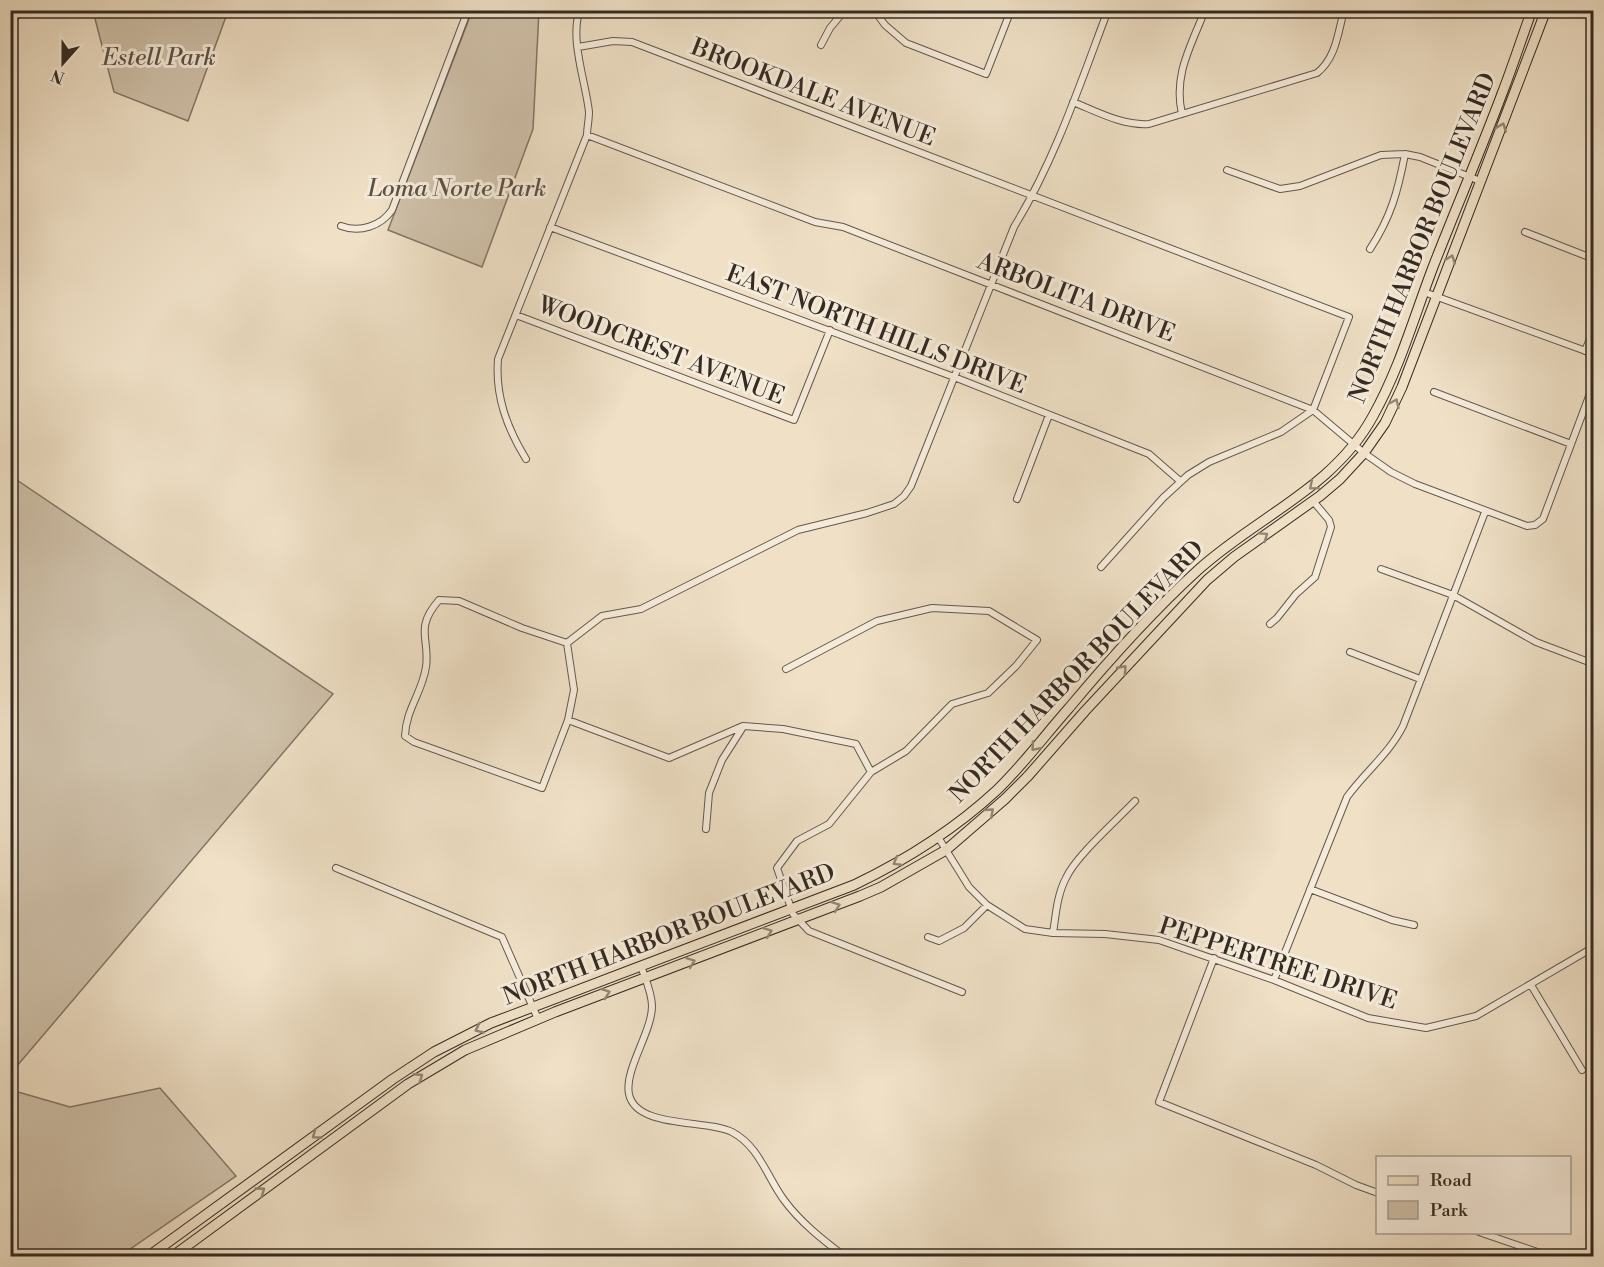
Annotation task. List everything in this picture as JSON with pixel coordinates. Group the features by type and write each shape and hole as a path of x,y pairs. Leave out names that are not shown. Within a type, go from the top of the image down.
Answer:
{"main road":[{"name":"NORTH HARBOR BOULEVARD","path":"173,1257 258,1192 425,1073 465,1050 538,1019 645,979 794,914 854,885 898,862 938,837 963,819 1010,776 1094,679 1198,570 1225,547 1312,487 1354,444 1373,418 1389,384 1468,176 1502,94 1532,10"},
{"name":"NORTH HARBOR BOULEVARD","path":"149,1257 414,1065 463,1036 641,966 881,887 945,850 1005,799 1207,580 1234,557 1314,501 1340,479 1364,453 1385,423 1402,387 1546,10"}],"street":[{"path":"10,23 22,10"},
{"path":"341,226 351,230 378,224 392,210 468,10"},
{"path":"526,459 502,412 498,390 498,359 587,135 589,114 578,47 577,18 580,10"},
{"path":"821,45 830,28 845,10"},
{"path":"874,10 885,26 906,43 986,74 1011,10"},
{"path":"567,643 602,616 641,609 798,530 894,504 911,486 1014,227 1049,163 1108,10"},
{"path":"1182,114 1178,98 1180,76 1205,10"},
{"path":"1073,102 1125,123 1149,124 1317,73 1327,65 1332,56 1344,10"},
{"name":"BROOKDALE AVENUE","path":"578,47 613,41 632,42 1348,317 1313,410"},
{"name":"ARBOLITA DRIVE","path":"587,135 815,222 843,227 1313,410 1364,453 1391,472 1485,512 1527,526 1535,525 1543,519 1571,444"},
{"path":"1370,249 1383,229 1395,203 1405,154"},
{"path":"1227,170 1280,189 1300,186 1381,155 1405,154 1420,157 1480,182"},
{"name":"EAST NORTH HILLS DRIVE","path":"550,227 830,330 1149,454 1180,481"},
{"path":"1525,232 1593,259"},
{"path":"1424,292 1593,354"},
{"name":"WOODCREST AVENUE","path":"516,315 794,420 830,330"},
{"path":"1585,351 1593,329"},
{"path":"1434,392 1571,444 1593,383"},
{"path":"1101,567 1180,481 1209,462 1281,432 1313,410"},
{"path":"1017,499 1049,415"},
{"path":"1270,624 1278,618 1296,594 1315,577 1331,527 1329,520 1314,501"},
{"path":"1274,980 1347,797 1360,779 1384,757 1396,739 1485,512"},
{"path":"1381,569 1453,596 1536,642 1593,664"},
{"path":"438,600 459,601 522,628 567,643 574,690 568,720 542,788 414,742 405,736 406,721 423,682 426,664 423,633 428,613 438,600"},
{"path":"786,669 877,621 932,608 989,611 1037,640 1016,666 988,693 952,704 906,751 871,772 829,824 797,841 777,868 794,914 809,931 962,992"},
{"path":"1350,652 1420,679"},
{"path":"568,720 669,758 743,726 783,729 856,744 871,772"},
{"path":"706,829 709,793 722,760 743,726"},
{"path":"1053,933 1059,896 1066,876 1136,801"},
{"name":"PEPPERTREE DRIVE","path":"938,837 969,887 987,905 1025,928 1053,933 1105,934 1159,940 1274,980 1368,1018 1426,1028 1476,1016 1593,947"},
{"path":"336,868 502,937 538,1019"},
{"path":"1310,889 1392,920 1414,925"},
{"path":"928,937 939,941 964,928 987,905"},
{"path":"1214,958 1159,1102 1316,1165 1376,1193"},
{"path":"641,966 651,1000 651,1012 629,1082 629,1094 634,1104 654,1116 682,1123 718,1127 742,1139 760,1159 777,1190 791,1209 844,1257"},
{"path":"1531,985 1582,1070"},
{"path":"1482,1234 1549,1257"}],"green space":[{"name":"Estell Park","path":"93,11 228,11 188,121 114,92"},
{"name":"Loma Norte Park","path":"472,11 539,11 533,129 482,267 388,230"},
{"path":"11,476 333,694 11,1073"},
{"path":"160,1088 236,1176 120,1256 11,1256 11,1090 70,1107"}]}
